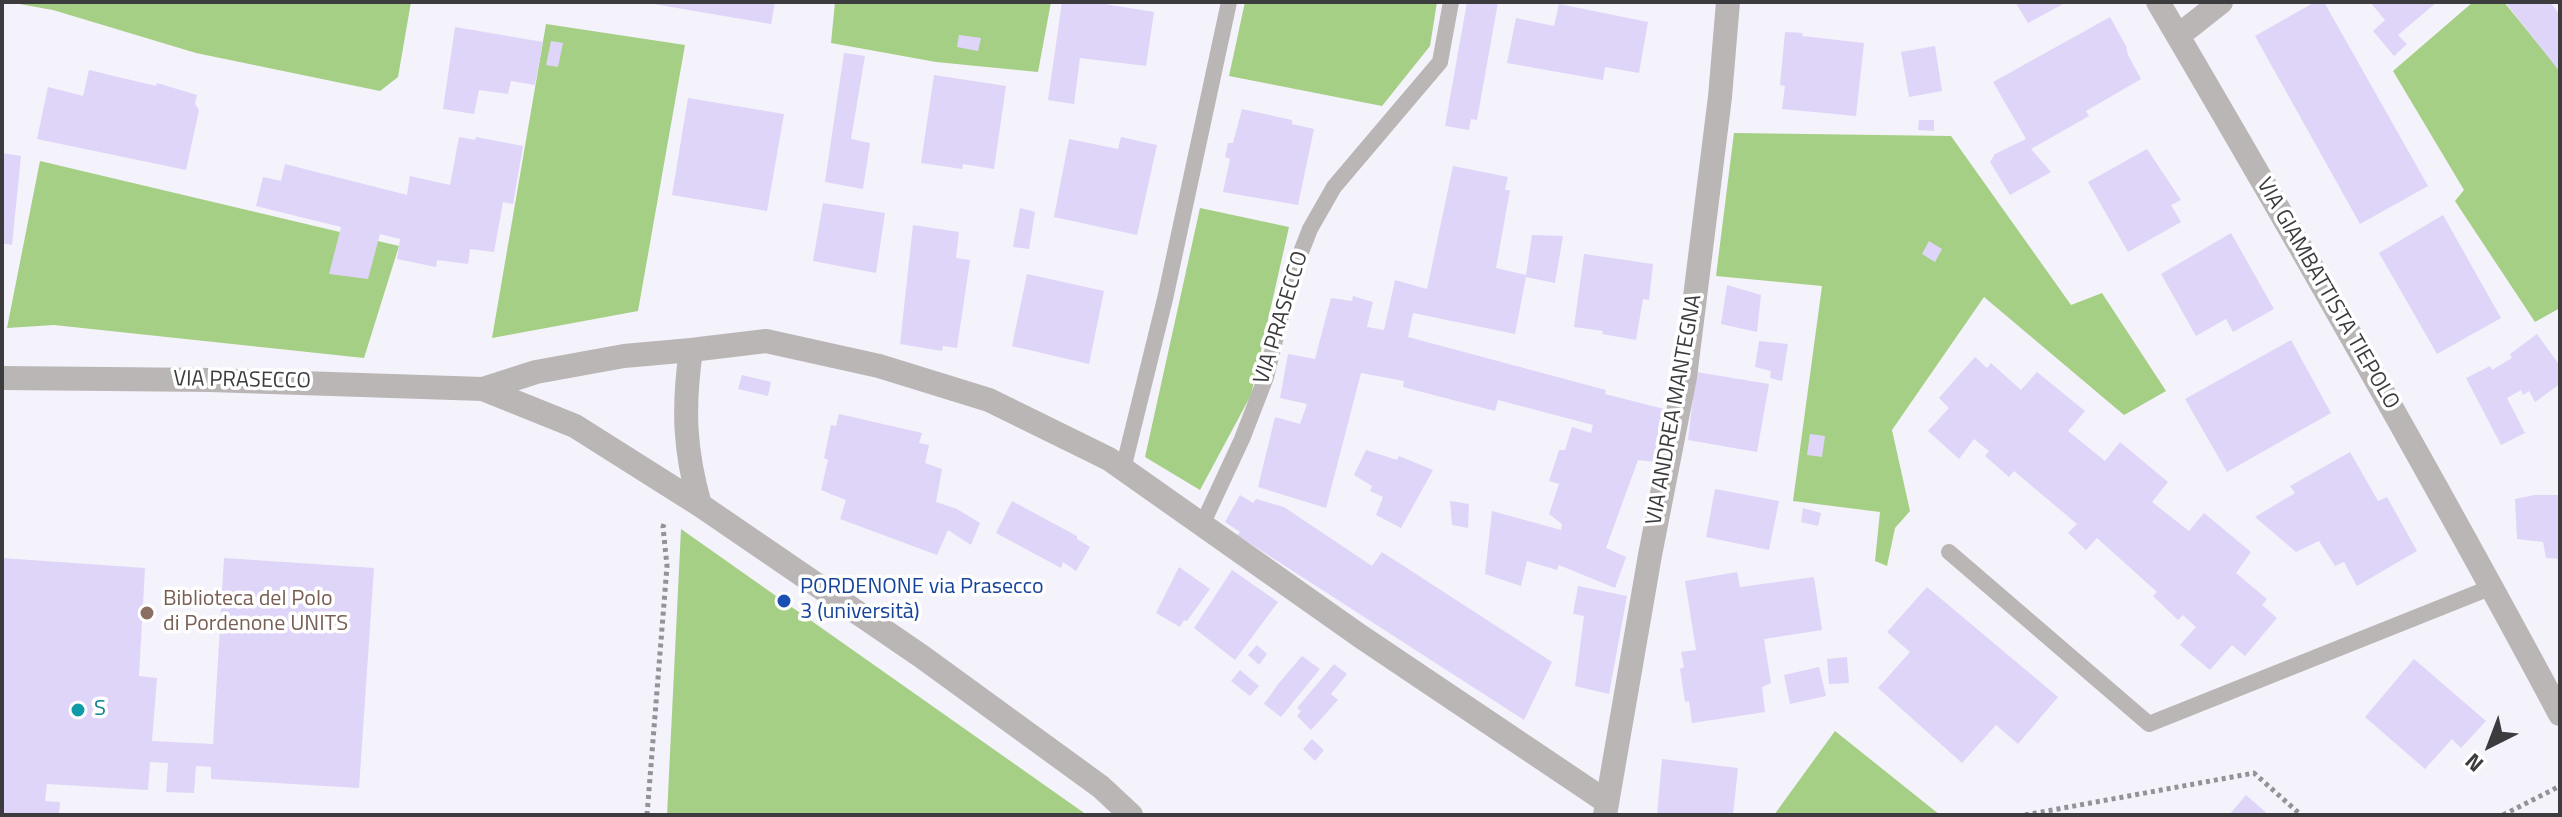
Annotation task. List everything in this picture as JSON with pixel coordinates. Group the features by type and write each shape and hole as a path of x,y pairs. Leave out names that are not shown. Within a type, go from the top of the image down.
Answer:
{"street":[{"name":"VIA ANDREA MANTEGNA","path":"1606,809 1650,555 1685,377 1720,97 1728,2"},
{"name":"VIA GIAMBATTISTA TIEPOLO","path":"2158,2 2308,258 2560,714"},
{"path":"2178,36 2221,2"},
{"name":"VIA PRASECCO","path":"2,378 210,380 483,389 536,372 624,356 766,341 879,366 989,400 1109,459 1606,809"},
{"path":"691,350 685,393 687,443 700,505"},
{"name":"VIA PRASECCO","path":"483,389 575,426 700,505 934,665 1101,787 1131,815"}],"lane":[{"path":"1123,469 1165,299 1229,2"},
{"name":"VIA PRASECCO","path":"1202,525 1242,439 1266,377 1289,283 1310,229 1334,187 1440,62 1451,2"},
{"path":"1949,552 2149,724 2492,587"}],"path":[{"path":"647,815 667,566 663,527 675,489"},
{"path":"2025,815 2254,773 2301,815"},
{"path":"2503,815 2560,786"}],"green space":[{"path":"8,2 411,2 398,77 380,91 196,53 53,10"},
{"path":"835,2 1051,2 1038,72 936,62 831,43"},
{"path":"1245,2 1437,2 1430,46 1382,106 1229,76"},
{"path":"2473,2 2504,2 2560,71 2560,308 2535,322 2455,201 2464,190 2393,71"},
{"path":"546,24 685,45 638,311 492,338"},
{"path":"1734,133 1951,136 2071,305 2102,293 2166,391 2124,415 1984,297 1892,430 1910,511 1895,528 1887,566 1875,561 1880,512 1793,501 1822,286 1716,276"},
{"path":"40,161 399,246 364,358 54,325 7,328"},
{"path":"1200,208 1289,227 1251,395 1200,490 1145,457"},
{"path":"681,529 1087,815 667,815"},
{"path":"1835,731 1940,815 1774,815"}],"building":[{"path":"642,2 775,2 771,24"},
{"path":"1062,2 1092,2 1154,12 1146,66 1080,58 1074,104 1048,100"},
{"path":"1467,2 1498,2 1477,120 1471,119 1469,130 1445,126"},
{"path":"2015,2 2067,2 2028,23"},
{"path":"2315,2 2324,2 2428,186 2360,224 2255,36"},
{"path":"2370,2 2437,2 2398,35 2407,44 2394,56 2373,31 2385,20"},
{"path":"2505,2 2550,2 2560,15 2560,72"},
{"path":"1559,4 1648,22 1639,73 1605,67 1603,80 1507,63 1516,18 1554,26"},
{"path":"2110,17 2141,79 2086,111 2089,116 2031,149 2051,172 2010,195 1990,162 1995,154 2026,139 1993,82"},
{"path":"455,27 543,42 535,85 511,81 508,94 479,90 474,114 443,109"},
{"path":"1785,32 1864,43 1856,116 1782,109 1785,86 1780,85"},
{"path":"959,35 981,38 978,51 957,47"},
{"path":"551,41 563,43 558,67 546,65"},
{"path":"1935,46 1942,91 1909,97 1901,52"},
{"path":"844,53 865,56 851,139 870,143 863,189 825,182"},
{"path":"89,70 156,86 157,83 197,95 195,104 199,110 186,170 37,139 48,87 83,96"},
{"path":"934,75 1006,86 994,169 963,164 962,169 921,163"},
{"path":"688,98 784,114 767,211 672,195"},
{"path":"1242,109 1292,120 1292,124 1314,129 1298,205 1223,192 1230,159 1225,157 1228,143 1233,143"},
{"path":"1919,120 1934,120 1934,131 1918,130"},
{"path":"459,137 523,146 513,204 503,202 494,252 470,249 468,264 437,260 436,267 397,259 400,239 380,234 368,279 329,274 341,227 256,206 263,177 281,181 285,164 407,195 410,176 450,185"},
{"path":"1121,137 1157,145 1137,235 1054,217 1069,139 1118,149"},
{"path":"2147,149 2181,200 2171,205 2181,222 2128,252 2088,182"},
{"path":"2,153 21,156 12,245 2,243"},
{"path":"1453,166 1508,177 1505,190 1510,190 1496,268 1526,275 1532,235 1563,236 1555,283 1526,277 1515,334 1413,313 1408,337 1606,390 1605,394 1668,410 1656,462 1638,460 1606,548 1626,557 1615,588 1559,565 1557,570 1527,561 1521,586 1485,574 1492,511 1561,530 1562,524 1549,514 1559,484 1549,481 1559,450 1565,450 1572,427 1591,433 1593,425 1498,400 1495,411 1403,387 1404,381 1361,373 1326,508 1258,487 1275,417 1300,424 1307,404 1280,398 1288,354 1315,359 1331,298 1352,301 1353,296 1373,302 1367,327 1384,330 1395,280 1427,289"},
{"path":"823,203 885,213 876,273 813,261"},
{"path":"1020,208 1035,212 1029,249 1013,247"},
{"path":"2443,215 2501,318 2437,354 2379,253"},
{"path":"913,225 959,232 956,258 970,260 957,348 943,346 942,351 900,344"},
{"path":"2231,233 2274,309 2233,332 2226,319 2196,336 2161,274"},
{"path":"1929,241 1942,249 1935,262 1922,254"},
{"path":"1584,254 1653,264 1649,300 1643,299 1636,340 1574,327"},
{"path":"1027,274 1104,291 1089,364 1012,346"},
{"path":"1727,285 1761,295 1757,332 1721,324"},
{"path":"2537,334 2560,366 2560,384 2535,402 2529,391 2523,395 2521,390 2507,398 2525,433 2501,445 2466,378 2490,366 2492,370 2512,358 2510,354"},
{"path":"2291,340 2331,413 2227,472 2185,399"},
{"path":"1759,341 1788,344 1782,381 1770,378 1771,371 1755,367"},
{"path":"1975,357 1987,368 1991,363 2021,390 2037,372 2085,411 2068,431 2105,461 2120,442 2168,482 2152,502 2189,531 2204,513 2251,552 2236,573 2267,599 2262,605 2277,618 2245,656 2232,645 2210,670 2180,645 2196,627 2183,615 2178,620 2153,596 2157,592 2097,538 2086,550 2068,533 2077,524 2014,471 2009,477 1985,456 1989,451 1974,439 1959,459 1928,431 1949,408 1939,398"},
{"path":"1696,372 1769,384 1757,452 1688,440"},
{"path":"742,375 771,382 768,396 738,389"},
{"path":"839,414 922,433 919,443 929,445 925,463 942,469 936,502 957,509 980,523 971,545 948,530 937,555 840,519 846,500 821,490 831,425 836,426"},
{"path":"1810,434 1825,436 1822,457 1807,455"},
{"path":"1366,450 1397,460 1399,456 1433,470 1401,528 1376,515 1383,497 1370,491 1372,486 1354,475"},
{"path":"2350,452 2378,501 2387,497 2417,551 2357,586 2344,562 2335,566 2319,541 2296,552 2255,517 2295,493 2290,486"},
{"path":"1715,489 1779,501 1769,550 1706,537"},
{"path":"1240,495 1253,503 1256,499 1284,507 1372,566 1382,552 1552,662 1524,720 1237,535 1240,532 1225,522"},
{"path":"2560,495 2560,559 2546,558 2543,542 2517,539 2515,499"},
{"path":"1012,501 1077,536 1090,547 1076,571 1063,562 1061,568 996,533"},
{"path":"1450,501 1469,504 1468,528 1452,525"},
{"path":"1803,508 1821,513 1818,526 1801,522"},
{"name":"S","path":"2,558 145,568 139,676 157,678 152,741 213,744 224,558 374,568 359,788 211,779 211,767 196,766 194,793 166,792 168,763 150,762 148,790 47,784 45,801 60,802 59,815 2,815"},
{"path":"1179,567 1210,589 1180,627 1156,613"},
{"path":"1232,570 1278,602 1235,660 1194,628"},
{"path":"1737,572 1740,587 1814,577 1822,630 1764,639 1771,683 1762,687 1765,712 1692,723 1680,669 1684,667 1681,652 1696,650 1685,581"},
{"path":"1578,586 1627,596 1609,694 1575,686 1584,616 1573,614"},
{"path":"1927,587 2058,697 2018,744 1996,725 1962,763 1878,688 1910,652 1887,632"},
{"path":"1257,645 1267,654 1259,665 1248,655"},
{"path":"1302,656 1320,669 1281,717 1264,704"},
{"path":"1847,657 1849,683 1829,684 1827,659"},
{"path":"2414,659 2486,721 2461,748 2452,739 2425,769 2365,717"},
{"path":"1334,664 1347,674 1331,694 1338,700 1311,730 1297,716 1301,711 1297,708"},
{"path":"1819,667 1826,696 1790,704 1784,675"},
{"path":"1240,670 1259,686 1250,696 1231,681"},
{"path":"1312,739 1324,750 1315,761 1303,749"},
{"path":"1662,759 1738,768 1733,815 1657,815"},
{"path":"2246,795 2269,815 2229,815"}],"place":[{"name":"PORDENONE via Prasecco 3 (università)","path":"784,601"},
{"name":"Biblioteca del Polo di Pordenone UNITS","path":"147,613"},
{"name":"S","path":"78,710"}]}
